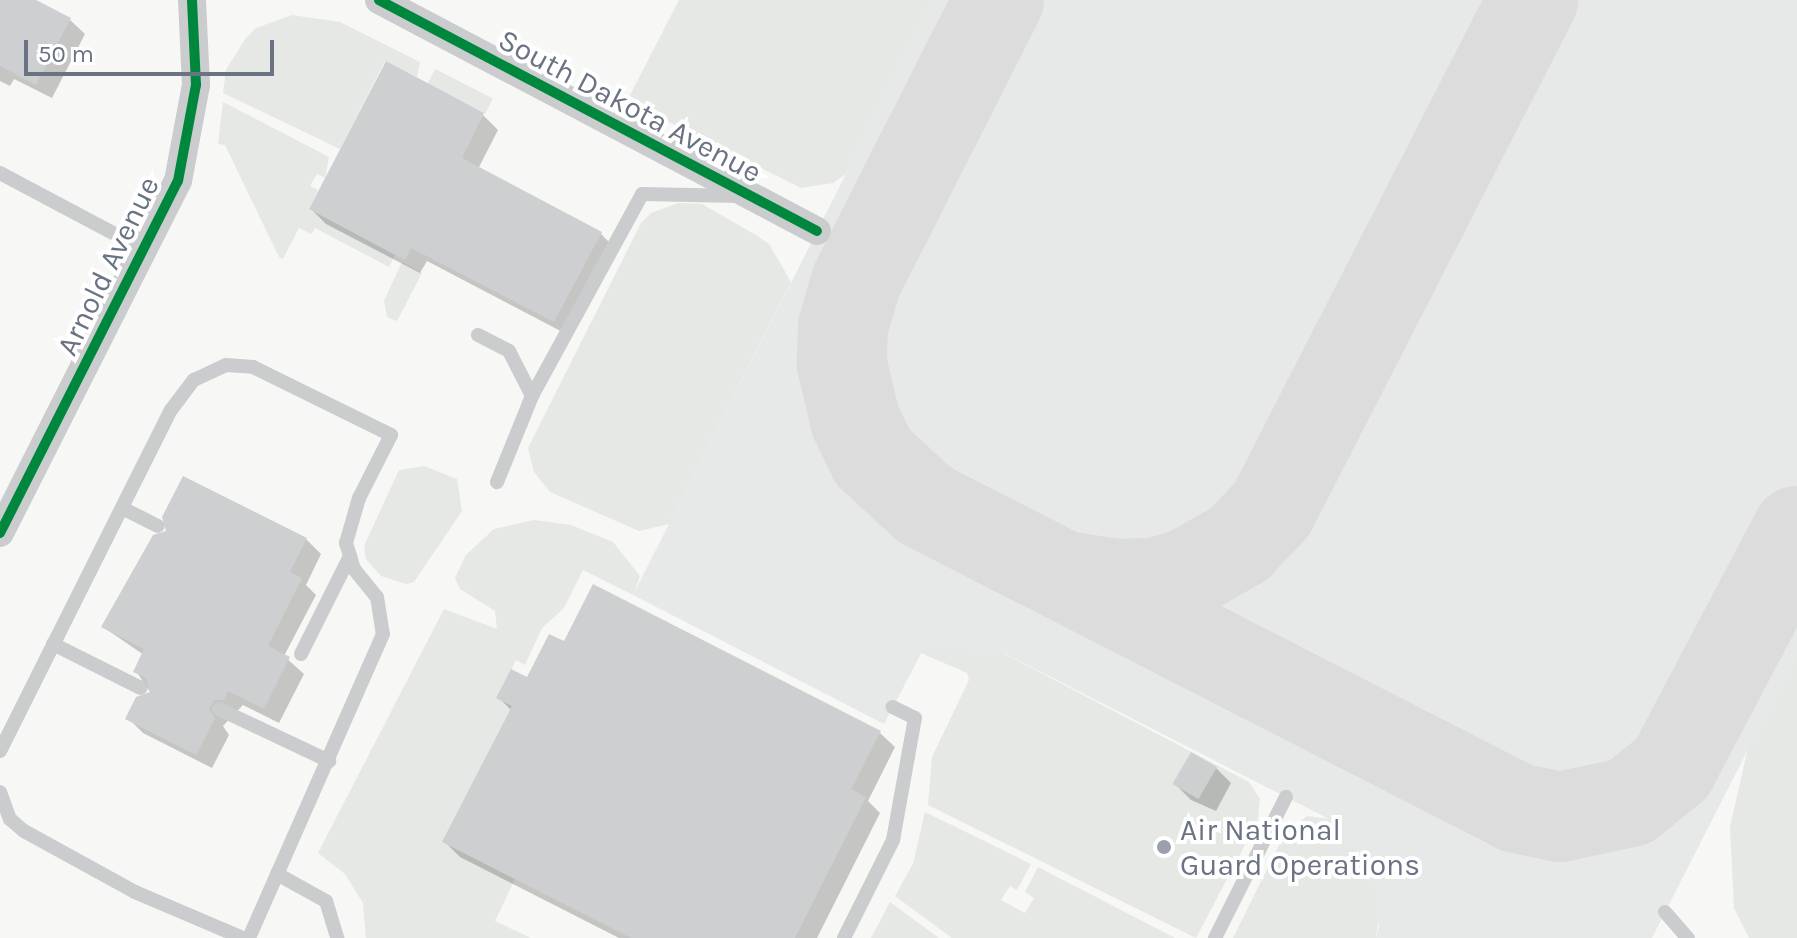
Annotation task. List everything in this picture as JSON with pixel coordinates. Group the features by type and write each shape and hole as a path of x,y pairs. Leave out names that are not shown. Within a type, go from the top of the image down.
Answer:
{"street":[{"name":"South Dakota Avenue","path":"379,0 817,231"},
{"name":"Arnold Avenue","path":"0,533 146,250 187,151 196,85 196,1"}],"lane":[{"path":"0,173 146,250"},
{"path":"497,482 532,396 642,194 749,196"},
{"path":"478,335 509,351 532,396"},
{"path":"0,751 180,394 209,371 226,365 253,367 391,435 359,498 346,543 350,556 377,597 384,616 383,634 329,761 246,938 135,892 24,831 10,819 0,792"},
{"path":"122,508 158,526"},
{"path":"301,654 350,556"},
{"path":"53,644 141,688"},
{"path":"844,938 893,840 915,718 892,707"},
{"path":"219,709 329,761"},
{"path":"1215,938 1286,797"},
{"path":"277,874 326,901 337,938"},
{"path":"1665,912 1688,938"}],"shaded area":[{"path":"679,0 934,0 846,174 833,183 801,188 627,101"},
{"path":"934,0 1797,0 1797,653 1652,938 1376,938 1379,926 1368,859 1329,819 1004,653 924,648 884,724 633,595"},
{"path":"292,15 340,22 420,62 417,77 385,61 340,149 223,93 226,70 245,39 256,28"},
{"path":"435,69 493,99 485,114 427,84"},
{"path":"223,102 329,157 325,178 317,174 310,186 318,190 309,209 395,255 389,267 315,228 311,234 299,228 283,259 279,257 225,145 218,144"},
{"path":"678,203 702,204 769,244 791,282 669,524 639,531 550,492 534,472 528,448 641,223 651,213"},
{"path":"402,262 422,273 397,321 387,317 384,301"},
{"path":"424,466 457,479 462,511 414,582 406,584 381,576 366,559 364,546 399,470"},
{"path":"534,520 571,525 613,542 640,576 633,595 583,570 564,608 542,628 525,665 516,660 497,698 512,706 443,842 515,879 495,921 531,938 366,938 363,903 345,874 318,853 444,609 497,629 495,611 460,589 455,578 466,555 494,529"},
{"path":"953,646 1003,653 1249,782 1260,799 1258,820 1196,938 928,805 932,757 969,680 967,673 921,653 924,648"},
{"path":"1797,653 1797,938 1749,938 1734,908 1730,827 1748,748"},
{"path":"925,812 1031,864 1017,890 1010,886 1001,900 1025,913 1034,898 1025,892 1038,867 1175,938 952,938 895,896 913,864"},
{"path":"1307,816 1329,819 1368,859 1380,910 1376,938 1233,938 1284,835"},
{"path":"890,902 939,938 871,938"}],"building":[{"path":"0,0 36,0 71,18 36,85 0,66"},
{"path":"386,61 484,113 462,158 602,232 554,322 411,248 405,260 309,209"},
{"path":"183,476 307,538 290,572 302,578 268,646 290,657 264,709 228,691 224,700 214,700 209,709 215,718 196,755 125,719 136,697 150,692 146,678 133,672 144,649 101,627 153,535 166,531 162,517"},
{"path":"593,584 881,731 851,789 866,797 795,938 631,938 442,842 512,706 496,698 511,669 527,677 549,634 564,641"},
{"path":"1191,752 1217,767 1198,799 1172,784"}],"taxiway":[{"path":"999,0 856,282 843,327 842,364 855,420 873,457 925,505 1517,808 1560,817 1630,802 1672,768 1797,531"},
{"path":"1071,577 1116,584 1154,583 1188,573 1239,544 1272,509 1533,0"}],"cycle path":[{"path":"0,533 178,181 196,85 192,0"},
{"path":"379,0 817,231"}],"place":[{"name":"Air National Guard Operations","path":"1164,847"}]}
